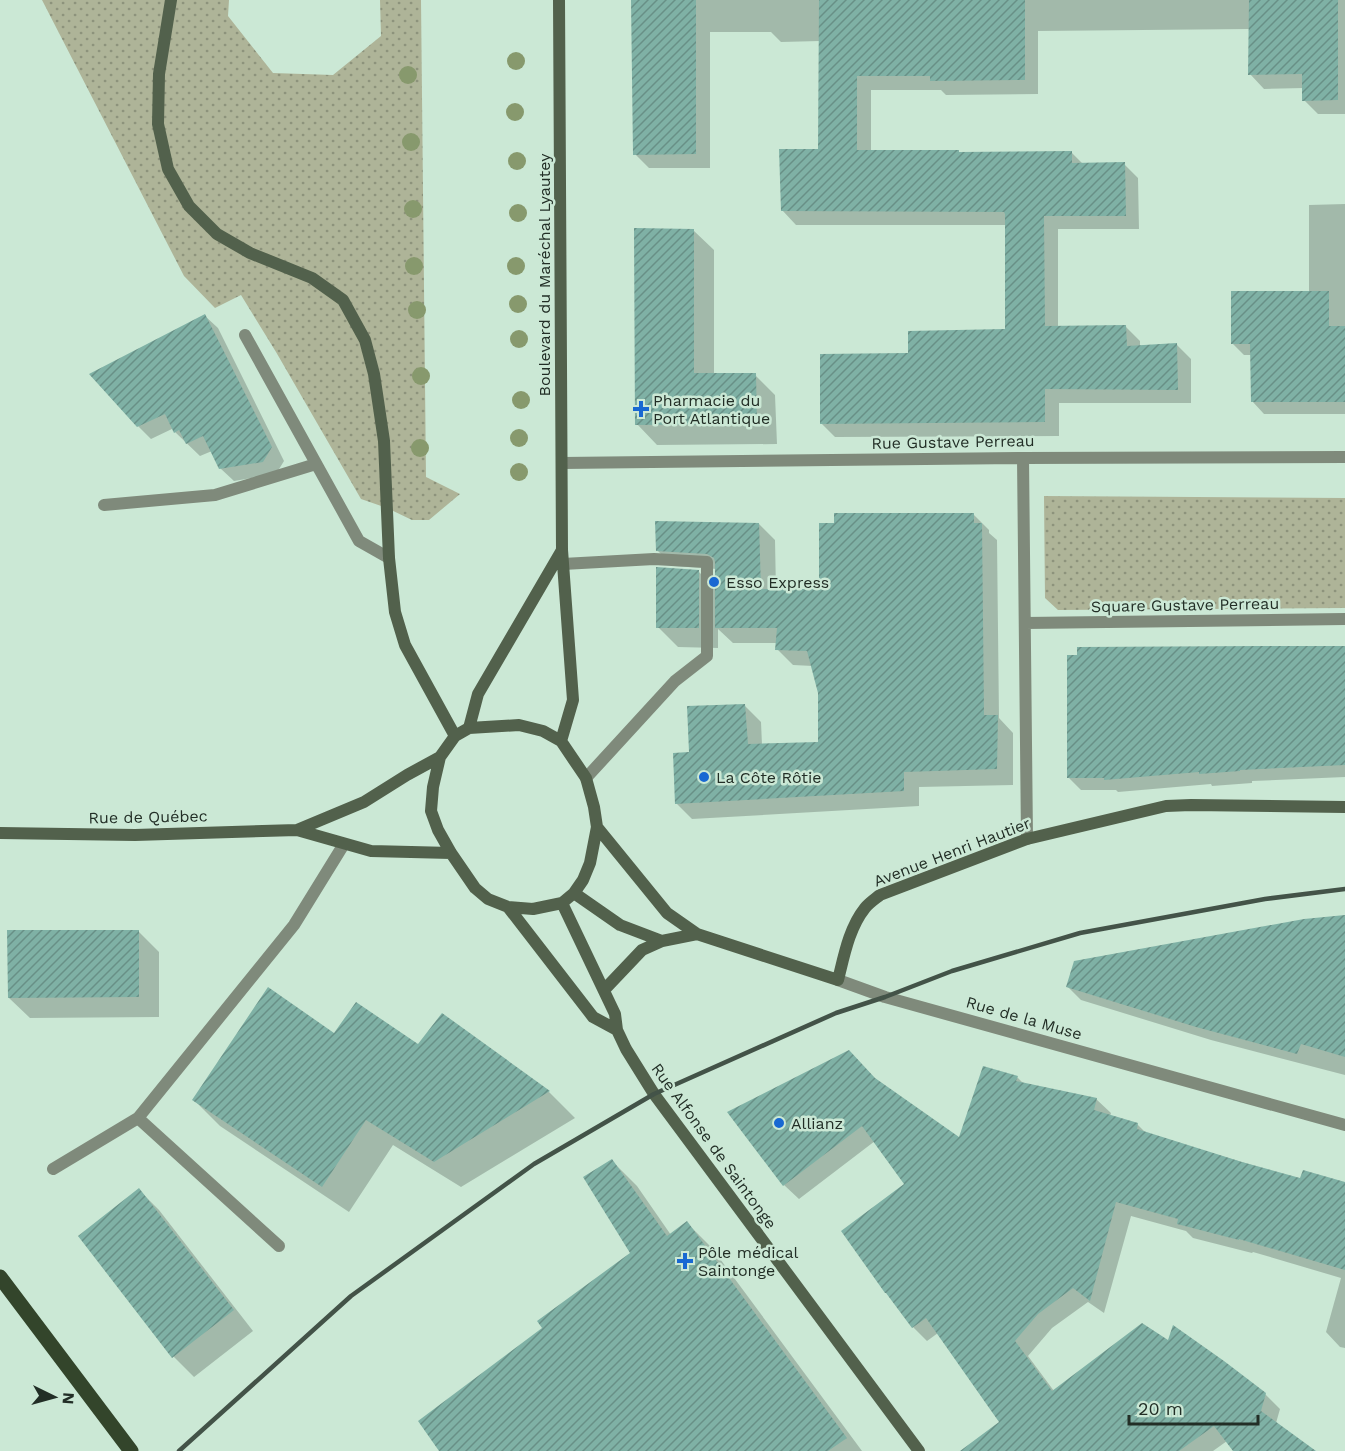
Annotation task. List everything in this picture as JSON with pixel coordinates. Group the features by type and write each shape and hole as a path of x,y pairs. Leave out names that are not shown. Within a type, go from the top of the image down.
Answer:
{"main road":[{"path":"0,1277 131,1451"}],"street":[{"path":"171,0 159,74 158,124 168,169 189,206 218,234 250,253 312,278 343,300 364,340 374,374 384,441 389,558 395,612 405,645 455,736"},
{"name":"Boulevard du Maréchal Lyautey","path":"559,0 562,550 573,700 561,741"},
{"path":"245,335 359,541 389,558"},
{"name":"Rue Gustave Perreau","path":"562,463 1345,457"},
{"path":"1023,458 1027,839"},
{"path":"104,505 215,495 316,464"},
{"path":"469,728 478,694 562,550"},
{"path":"563,564 654,559 707,562 707,656 675,681 586,778"},
{"name":"Square Gustave Perreau","path":"1025,623 1345,619"},
{"path":"519,725 543,731 561,741 586,778 597,827 590,863 583,880 574,893 562,903 533,909 508,907 488,899 475,888 438,830 431,811 433,787 440,757 455,736 469,728 519,725"},
{"name":"Rue de Québec","path":"297,830 364,802 440,757"},
{"name":"Avenue Henri Hautier","path":"838,980 845,951 856,922 866,906 880,895 1027,839 1166,806 1345,807"},
{"name":"Rue de la Muse","path":"597,827 667,913 697,934 885,997 1345,1125"},
{"name":"Rue de Québec","path":"0,833 135,835 297,830 371,851 451,853"},
{"path":"53,1169 138,1118 294,925 344,844"},
{"path":"574,893 620,925 662,941"},
{"name":"Rue Alfonse de Saintonge","path":"562,903 615,1014 617,1030 626,1049 654,1094 919,1451"},
{"path":"508,907 593,1017 617,1030"},
{"name":"Rue de la Muse","path":"604,990 642,950 662,941 697,934"},
{"path":"138,1118 279,1246"}],"green space":[{"path":"42,0 229,0 228,16 273,73 333,75 381,36 380,0 421,0 426,477 460,494 429,520 412,520 361,499 241,295 215,308 184,276"},
{"path":"1044,496 1345,498 1345,608 1058,610 1045,598"}],"building":[{"path":"631,0 696,0 696,154 633,155"},
{"path":"819,0 1025,0 1025,80 930,81 930,76 857,76 857,150 1072,151 1072,163 1125,162 1126,216 1044,216 1045,326 1126,325 1127,346 1177,343 1178,390 1045,389 1045,422 820,424 820,354 908,353 908,331 1005,329 1005,214 1004,212 781,211 779,149 818,149"},
{"path":"1249,0 1338,0 1338,100 1302,101 1302,74 1248,75"},
{"path":"634,228 694,229 694,373 756,373 757,424 635,425"},
{"path":"1231,291 1329,291 1329,326 1345,326 1345,402 1251,402 1250,344 1231,344"},
{"path":"205,314 272,447 263,462 219,469 203,436 186,444 179,430 174,433 165,414 137,427 89,374"},
{"path":"834,513 974,513 974,523 982,523 984,715 998,715 997,769 904,772 904,791 675,804 673,753 689,752 687,706 745,704 748,744 818,742 818,693 807,651 775,650 777,628 715,628 714,558 707,554 656,551 655,521 759,523 761,589 819,589 819,523 834,523"},
{"path":"656,567 699,570 699,628 656,628"},
{"path":"1345,646 1345,765 1199,774 1199,772 1104,780 1104,778 1067,778 1067,655 1077,655 1077,647"},
{"path":"1345,915 1345,1057 1301,1044 1297,1054 1196,1027 1066,987 1074,961 1304,919"},
{"path":"7,930 139,930 139,997 8,998"},
{"path":"268,987 334,1033 356,1002 418,1044 442,1013 550,1091 434,1162 366,1120 322,1187 192,1100"},
{"path":"849,1050 875,1078 959,1137 983,1066 1018,1076 1016,1081 1097,1098 1094,1110 1138,1123 1137,1129 1300,1178 1303,1170 1345,1182 1345,1270 1239,1239 1177,1224 1178,1219 1116,1202 1090,1301 1073,1288 1038,1314 1015,1341 1052,1391 1142,1323 1168,1340 1173,1325 1266,1393 1261,1411 1316,1451 1233,1451 1214,1426 1179,1451 960,1451 999,1422 926,1318 912,1328 841,1231 904,1184 862,1126 783,1186 727,1112"},
{"path":"612,1159 667,1236 687,1221 847,1438 828,1451 439,1451 418,1421 542,1328 537,1321 630,1253 583,1177"},
{"path":"139,1188 234,1310 172,1358 78,1236"}],"railway":[{"path":"179,1451 351,1296 534,1164 654,1094 836,1013 952,971 1080,933 1265,899 1345,889"}],"place":[{"name":"Pharmacie du Port Atlantique","path":"641,409"},
{"name":"Esso Express","path":"714,582"},
{"name":"La Côte Rôtie","path":"704,777"},
{"name":"Allianz","path":"779,1123"},
{"name":"Pôle médical Saintonge","path":"685,1261"}]}
